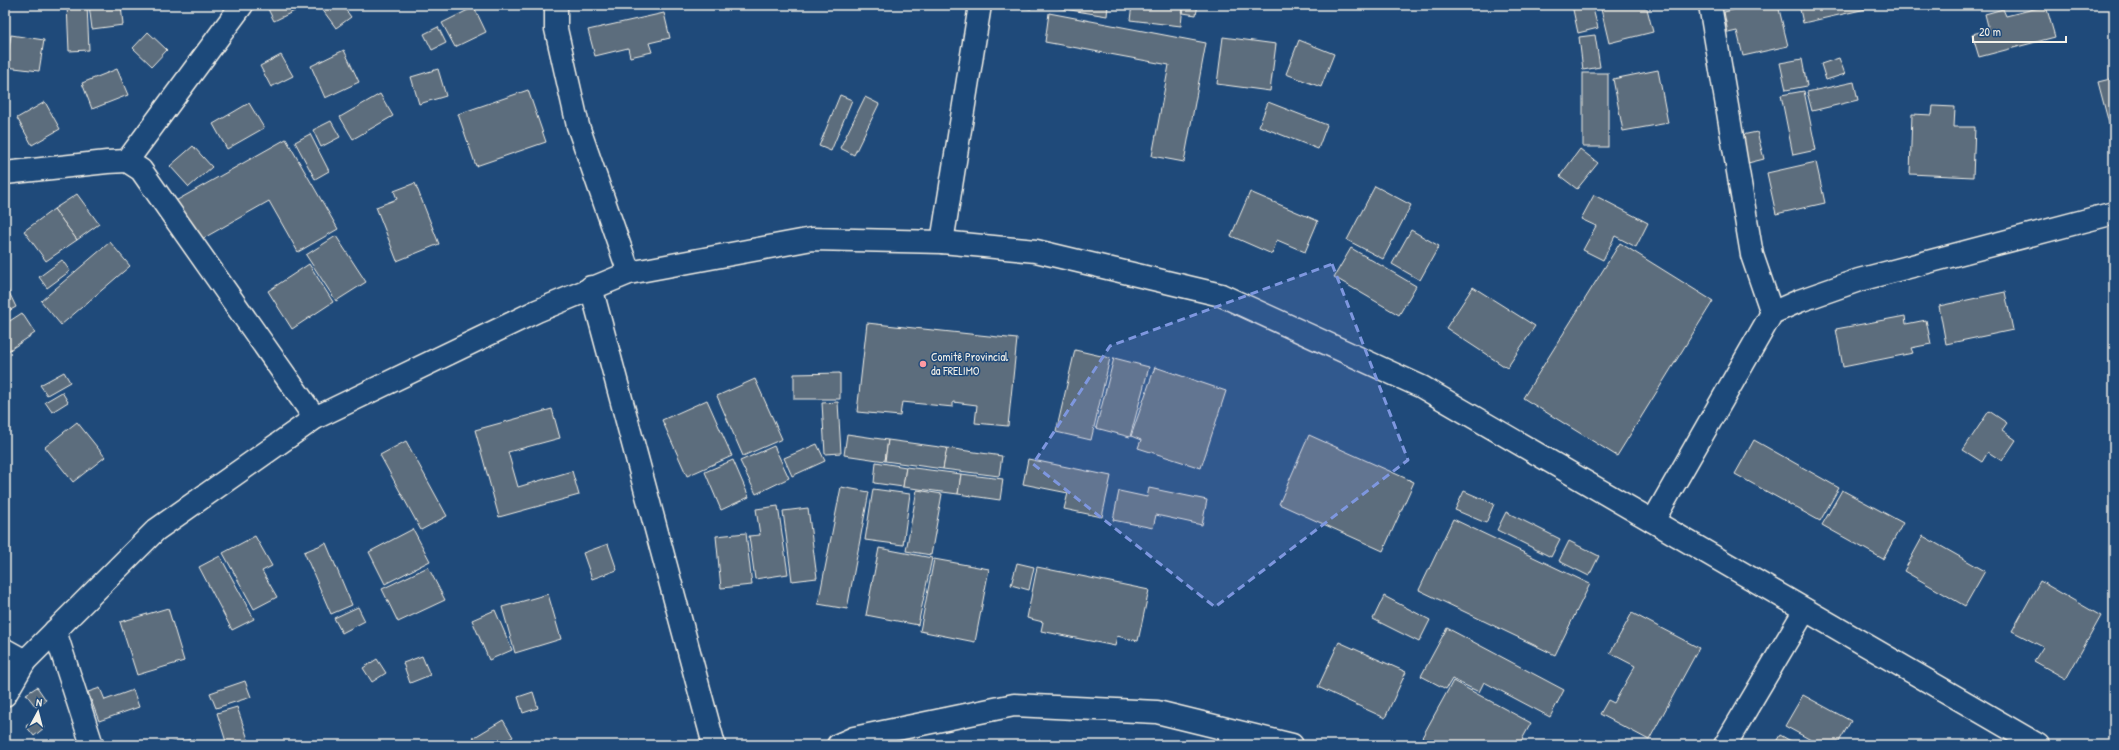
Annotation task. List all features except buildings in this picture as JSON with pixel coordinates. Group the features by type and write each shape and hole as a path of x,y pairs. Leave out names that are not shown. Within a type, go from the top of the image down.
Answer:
{"street":[{"path":"127,161 242,5"},
{"path":"556,5 556,29 578,126 629,272"},
{"path":"942,242 980,5"},
{"path":"1710,5 1752,255 1772,313"},
{"path":"5,173 127,161 141,170 315,418"},
{"path":"1653,521 1772,313 1798,301 1859,280 2114,213"},
{"path":"5,695 25,661 156,530 315,418 537,311 629,272 812,239 942,242 1036,251 1221,295 1422,387 2038,745"},
{"path":"591,287 714,745"},
{"path":"1724,745 1805,610"},
{"path":"55,631 92,745"},
{"path":"5,650 25,661"},
{"path":"838,745 854,738 1014,705 1157,712 1292,745"}],"highlighted area":[{"path":"1332,264 1408,460 1215,607 1033,464 1110,346"}],"place":[{"name":"Comitê Provincial da FRELIMO","path":"923,364"}]}
